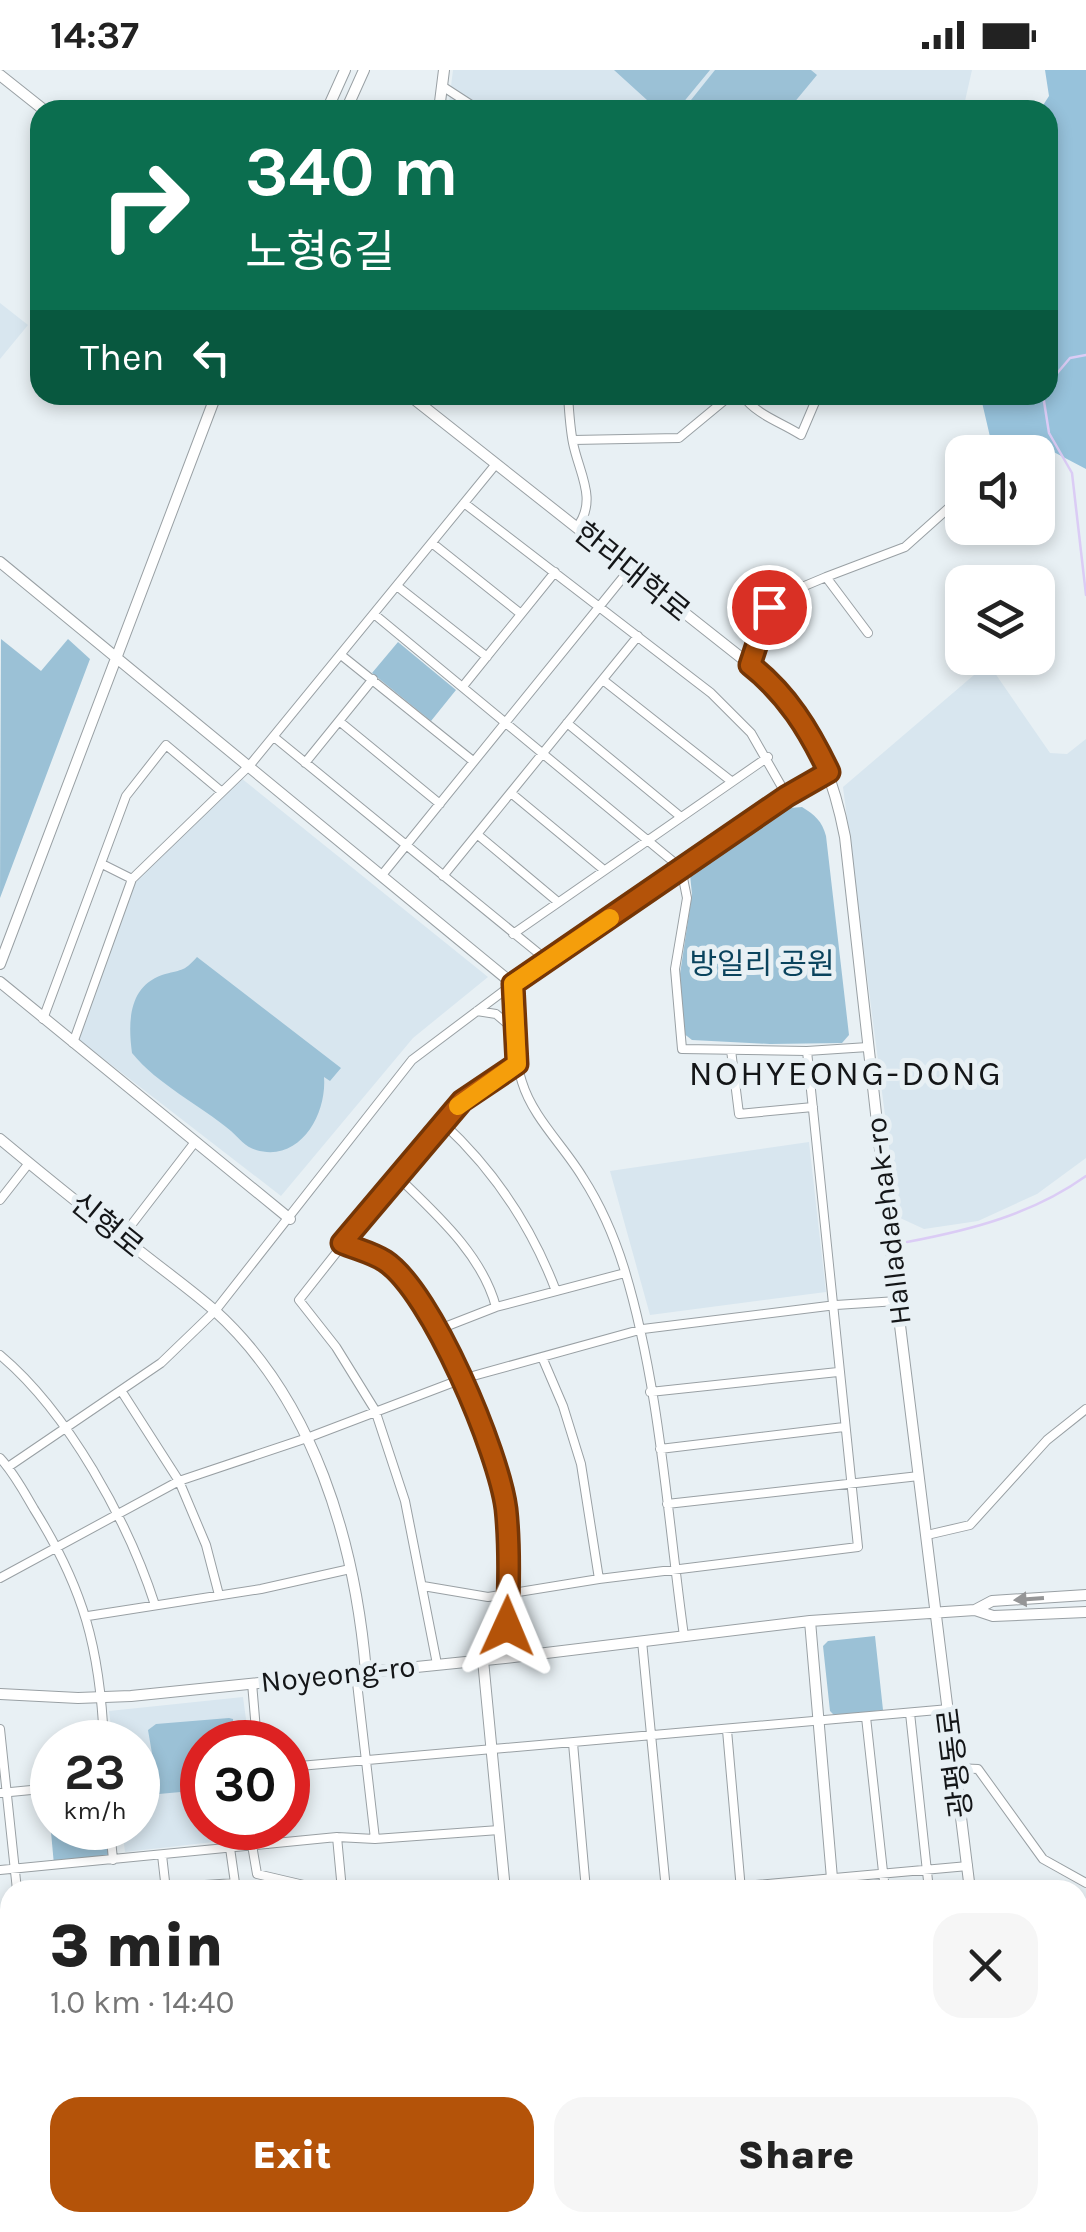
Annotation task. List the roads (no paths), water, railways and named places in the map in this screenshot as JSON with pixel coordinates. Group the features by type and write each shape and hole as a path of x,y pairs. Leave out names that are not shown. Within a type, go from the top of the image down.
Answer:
{"main road":[{"path":"332,100 346,70"},
{"path":"350,100 364,70"},
{"path":"440,100 444,70"},
{"path":"0,72 32,100"},
{"path":"0,964 212,405"},
{"name":"한라대학로","path":"422,405 750,665 784,696 804,722 829,772"},
{"path":"0,562 513,984"},
{"name":"Halladaehak-ro","path":"829,772 845,837 897,1301 938,1611"},
{"path":"0,982 290,1219"},
{"name":"신형로","path":"0,1139 215,1311 270,1373 316,1454 362,1616 361,1673"},
{"name":"Noyeong-ro","path":"975,1610 992,1601 1086,1594"},
{"name":"Noyeong-ro","path":"0,1694 102,1698 505,1658 810,1621 938,1611 975,1610 993,1616 1086,1612"},
{"name":"광평동로","path":"938,1611 969,1880"},
{"path":"810,1621 833,1880"},
{"path":"483,1660 504,1880"}],"street":[{"path":"442,86 464,100"},
{"path":"569,405 588,503 586,516 577,528"},
{"path":"573,440 679,438 719,405"},
{"path":"750,405 756,413 782,423 800,436 814,405"},
{"path":"73,1043 132,878 274,738 496,464"},
{"path":"464,503 738,716 768,757 787,796"},
{"path":"750,665 769,607 783,595 906,546 945,511"},
{"path":"432,543 521,614"},
{"path":"382,875 629,570"},
{"path":"464,686 556,572"},
{"path":"826,577 868,633"},
{"path":"397,586 487,657"},
{"path":"374,614 681,868 687,898 675,969 682,1049 807,1052 868,1047"},
{"path":"443,876 638,636"},
{"path":"341,654 473,761"},
{"path":"305,762 373,679"},
{"path":"603,680 731,781"},
{"path":"339,721 440,804"},
{"path":"567,723 681,817"},
{"path":"274,738 548,961"},
{"path":"44,1019 126,796 166,745 222,792"},
{"path":"513,934 768,757"},
{"path":"8,1467 161,1364 215,1311 412,1060 513,984 787,796 829,772"},
{"path":"511,793 604,870"},
{"path":"478,835 558,902"},
{"path":"102,864 132,878"},
{"path":"513,984 517,1064 522,1086 583,1176 608,1223 640,1330 684,1636"},
{"path":"477,1010 496,1014 516,1031"},
{"path":"731,1050 739,1114 813,1107"},
{"path":"424,1586 488,1597 675,1569 858,1548 807,1052"},
{"path":"436,1664 405,1501 376,1410 336,1347 298,1300 462,1101 517,1064"},
{"path":"443,1124 469,1147 512,1201 541,1252 556,1290"},
{"path":"122,1237 195,1142"},
{"path":"0,1200 29,1163"},
{"path":"397,1176 457,1238 492,1289 496,1307"},
{"path":"342,1243 386,1261 410,1286 462,1378 495,1458 506,1509 505,1658"},
{"path":"437,1330 496,1307 625,1273"},
{"path":"0,1577 179,1481 307,1438 462,1378 640,1330 832,1305 897,1301"},
{"path":"0,1355 66,1428 119,1514 140,1558 155,1605"},
{"path":"542,1357 581,1464 600,1579"},
{"path":"650,1392 838,1372"},
{"path":"122,1392 179,1481 206,1545 219,1594"},
{"path":"927,1535 970,1526 1047,1440 1086,1409"},
{"path":"660,1449 844,1427"},
{"path":"0,1458 58,1547 88,1616 103,1720"},
{"path":"666,1504 919,1476"},
{"path":"88,1616 260,1589 350,1569"},
{"path":"642,1642 665,1880"},
{"path":"361,1673 375,1839"},
{"path":"252,1683 255,1720"},
{"path":"310,1765 949,1709"},
{"path":"910,1713 928,1880"},
{"path":"866,1718 884,1880"},
{"path":"0,1729 3,1793 15,1880"},
{"path":"728,1730 740,1880"},
{"path":"573,1743 585,1880"},
{"path":"956,1768 978,1770 1043,1860 1080,1880"},
{"path":"3,1793 30,1790"},
{"path":"310,1840 500,1830"},
{"path":"338,1837 341,1880"},
{"path":"113,1850 114,1860"},
{"path":"0,1870 211,1850"},
{"path":"230,1850 235,1880"},
{"path":"253,1850 256,1874 273,1880"},
{"path":"162,1855 165,1880"},
{"path":"853,1880 968,1866"}],"waterway":[{"path":"1058,372 1070,358 1086,355"},
{"path":"1045,405 1049,433 1072,473 1086,595"},
{"path":"907,1242 1001,1219 1045,1201 1086,1176"}],"district":[{"name":"NOHYEONG-DONG","path":"846,1073"}],"park label":[{"name":"방일리 공원","path":"762,964"}]}
